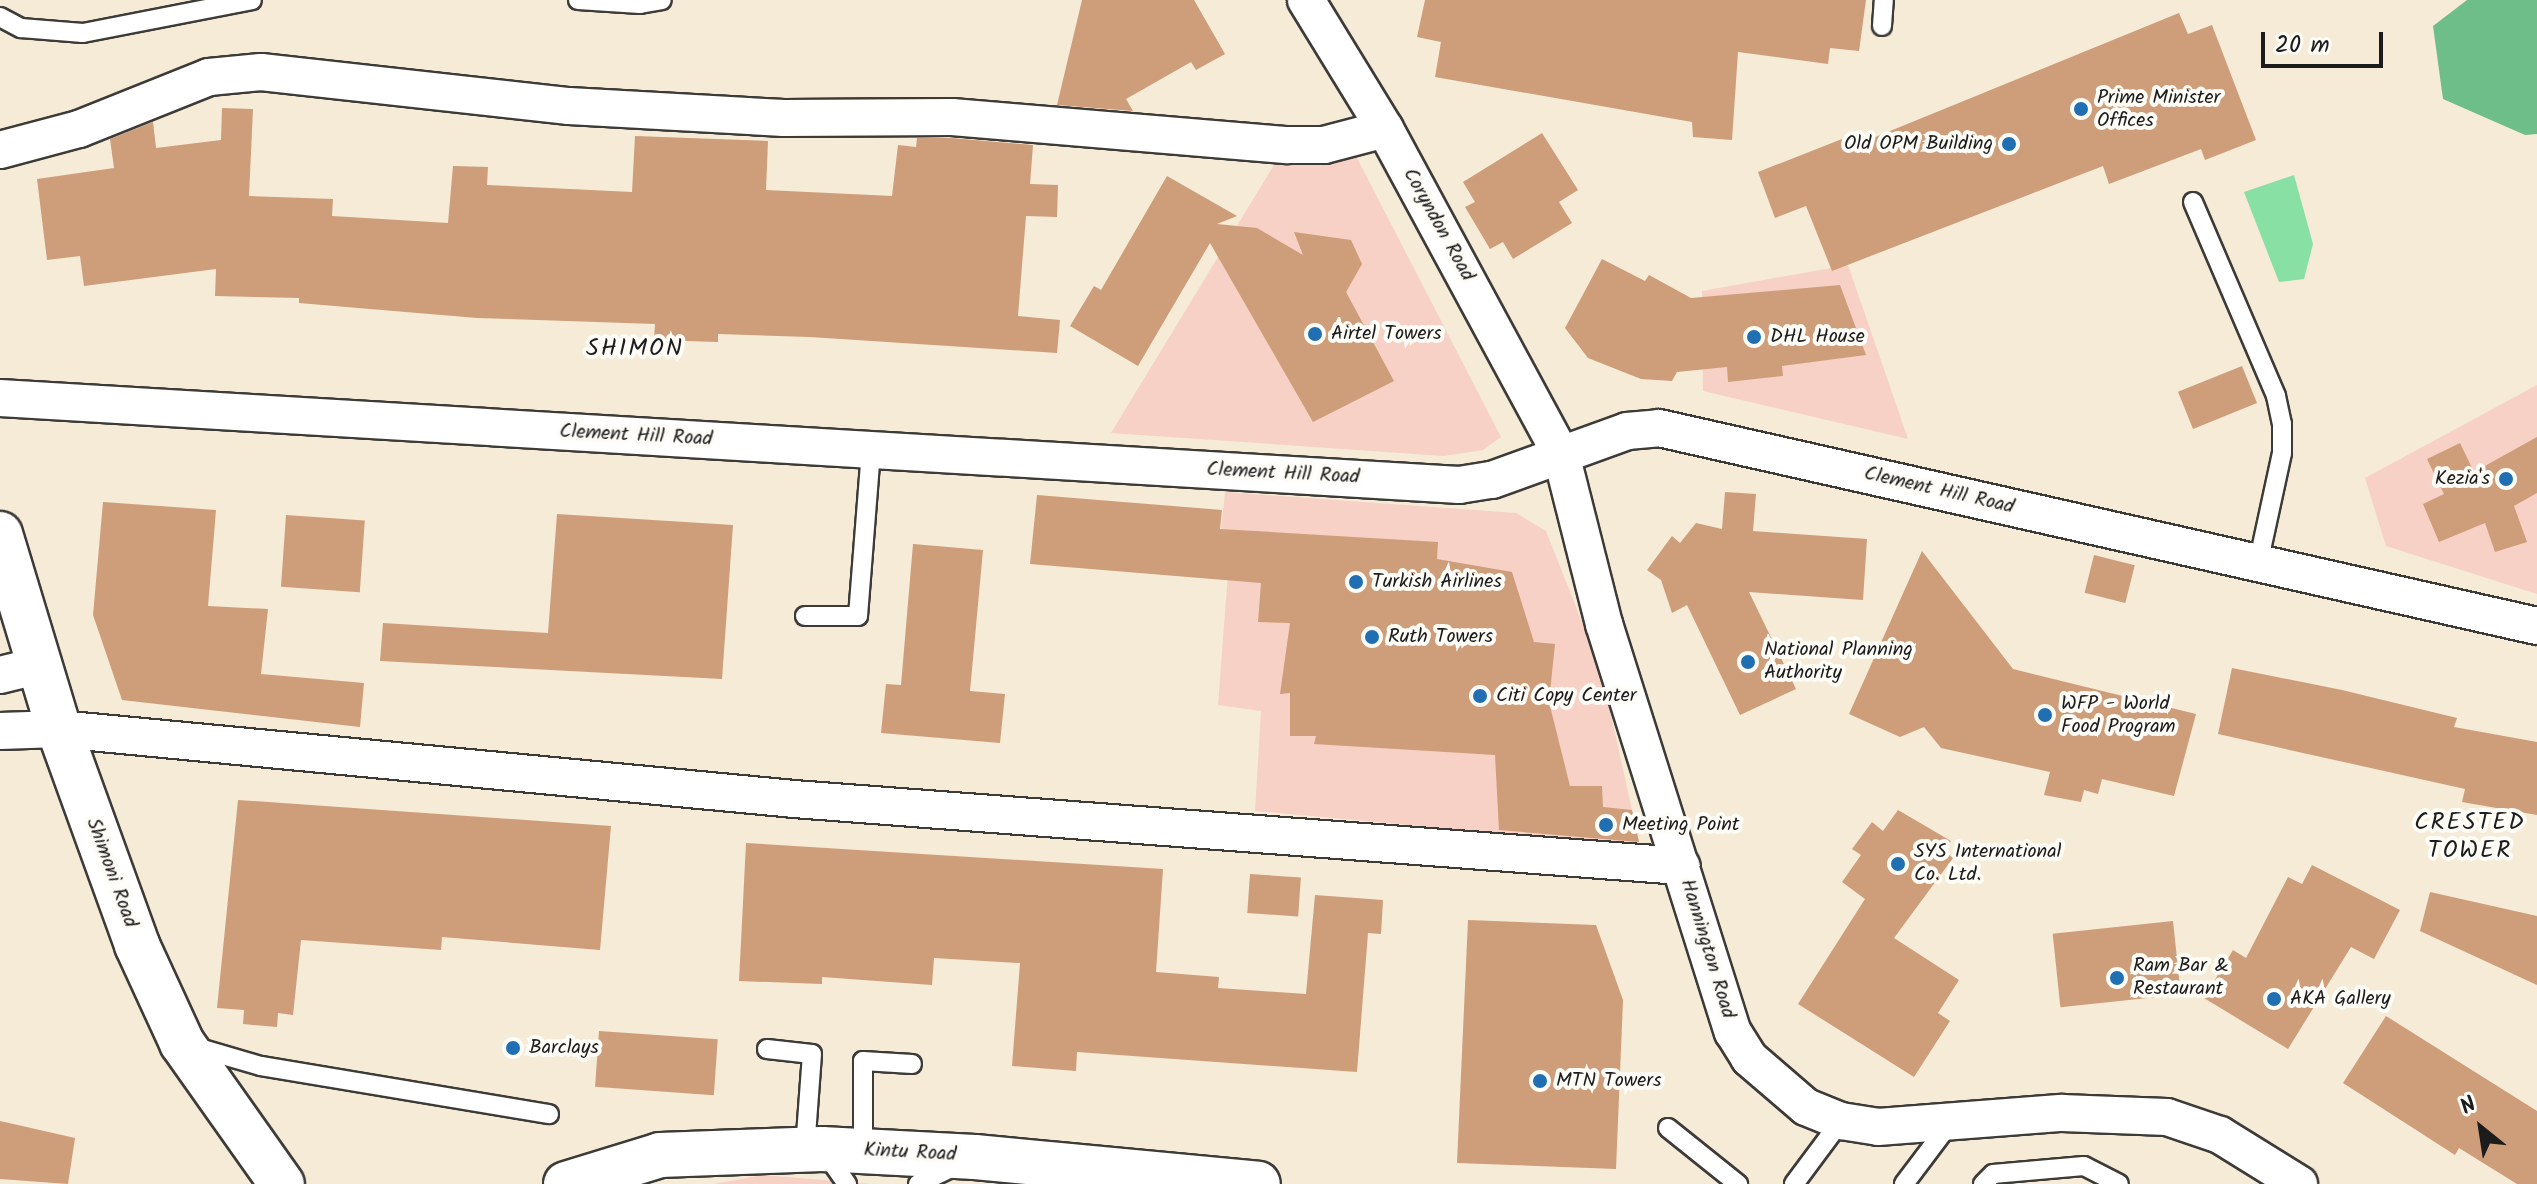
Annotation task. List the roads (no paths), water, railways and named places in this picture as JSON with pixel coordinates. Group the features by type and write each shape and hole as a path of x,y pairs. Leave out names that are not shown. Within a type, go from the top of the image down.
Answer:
{"street":[{"name":"Coryndon Road","path":"1306,0 1385,129 1561,454"},
{"path":"0,150 79,129 209,77 261,72 569,106 784,118 952,117 1288,145 1324,145 1385,129"},
{"name":"Clement Hill Road","path":"0,398 1459,485 1492,480 1627,431 1659,428 2537,626"},
{"name":"Hannington Road","path":"1561,454 1604,624 1733,1032 1769,1079 1806,1107 1841,1121 1878,1127 2062,1113 2167,1117 2220,1135 2281,1179"},
{"name":"Shimoni Road","path":"0,534 20,670 59,729 137,945 182,1043 282,1184"},
{"path":"0,731 59,729 794,799 1681,866"},
{"name":"Kintu Road","path":"566,1184 660,1155 975,1157 1258,1184"}],"lane":[{"path":"0,17 21,28 83,33 252,0"},
{"path":"578,0 640,4 662,0"},
{"path":"1882,26 1884,0"},
{"path":"2193,202 2276,396 2282,424 2282,453 2258,564"},
{"path":"805,616 858,616 871,449"},
{"path":"182,1043 261,1066 549,1114"},
{"path":"767,1049 812,1054 834,1158"},
{"path":"834,1158 863,1061 912,1064"},
{"path":"1794,1184 1841,1121"},
{"path":"1904,1184 1950,1123"},
{"path":"1668,1128 1738,1184"},
{"path":"918,1184 975,1157"},
{"path":"1983,1184 1993,1174 2084,1166 2119,1184"}],"place":[{"name":"Prime Minister Offices","path":"2081,109"},
{"name":"Old OPM Building","path":"2009,144"},
{"name":"Airtel Towers","path":"1315,334"},
{"name":"DHL House","path":"1754,337"},
{"name":"Kezia's","path":"2506,479"},
{"name":"Turkish Airlines","path":"1356,582"},
{"name":"Ruth Towers","path":"1372,637"},
{"name":"National Planning Authority","path":"1748,662"},
{"name":"Citi Copy Center","path":"1480,696"},
{"name":"WFP - World Food Program","path":"2045,715"},
{"name":"Meeting Point","path":"1606,825"},
{"name":"SYS International Co. Ltd.","path":"1898,864"},
{"name":"Ram Bar & Restaurant","path":"2117,978"},
{"name":"AKA Gallery","path":"2274,999"},
{"name":"Barclays","path":"513,1048"},
{"name":"MTN Towers","path":"1540,1081"}],"district":[{"name":"SHIMON","path":"635,349"},
{"name":"CRESTED TOWER","path":"2470,837"}]}
